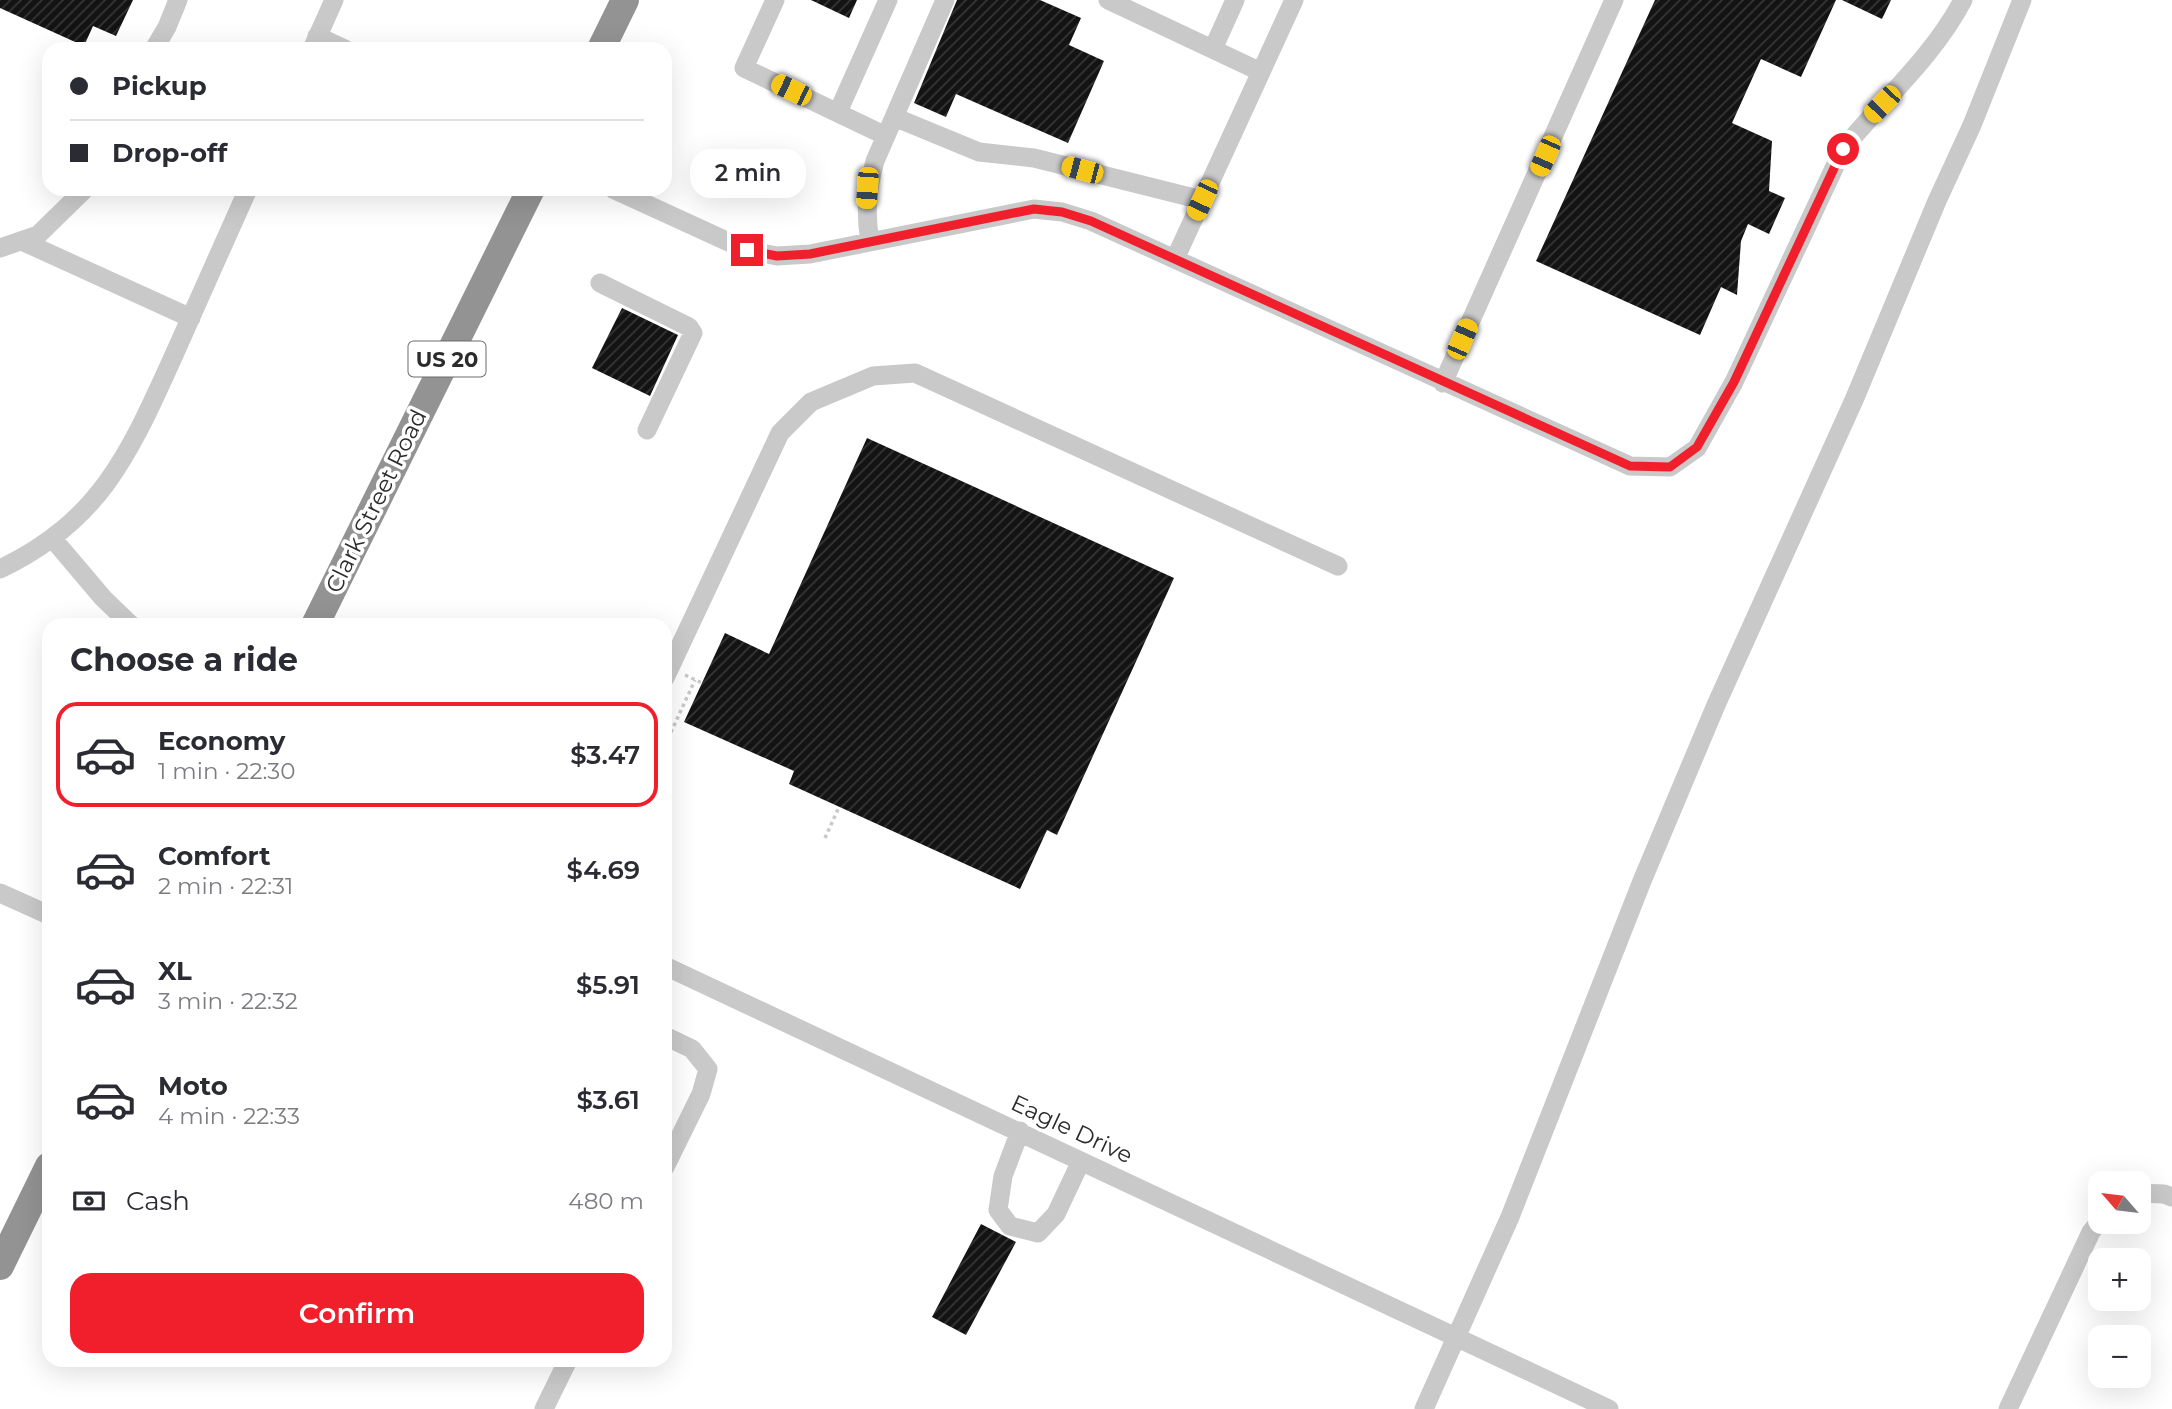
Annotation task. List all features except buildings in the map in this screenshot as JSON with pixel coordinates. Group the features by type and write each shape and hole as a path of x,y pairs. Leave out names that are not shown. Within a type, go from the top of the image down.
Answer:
{"highway":[{"path":"604,42 625,0"},
{"name":"Clark Street Road","path":"318,618 528,196"},
{"path":"0,1266 42,1180"}],"street":[{"path":"157,42 178,0"},
{"path":"314,42 334,0"},
{"path":"775,0 744,68 886,136"},
{"path":"838,113 888,0"},
{"path":"870,242 865,214 867,188 886,136 946,0"},
{"path":"1108,0 1261,72"},
{"path":"1213,49 1235,0"},
{"path":"1175,259 1294,0"},
{"path":"1443,383 1614,0"},
{"path":"628,196 747,250 788,256 1034,209 1062,212 1091,221 1630,466 1670,467 1697,447 1734,382 1843,149 1911,75 1952,22 1963,0"},
{"path":"1424,1409 1510,1217 1642,881 1716,705 1854,400 1937,201 1972,125 2022,0"},
{"path":"894,117 979,152 1034,158 1202,200"},
{"path":"0,248 38,235 78,196"},
{"path":"0,569 53,539 93,500 135,442 245,196"},
{"path":"24,242 191,318"},
{"path":"600,283 689,327 693,333 647,430"},
{"path":"672,663 780,433 811,402 873,376 915,373 1338,566"},
{"path":"53,539 103,598 124,618"},
{"path":"0,892 42,912"},
{"name":"Eagle Drive","path":"672,969 1020,1131 1456,1340 1609,1409"},
{"path":"672,1039 692,1049 708,1069 701,1094 672,1153"},
{"path":"1020,1131 1003,1176 998,1210 1010,1226 1038,1233 1056,1214 1082,1161"},
{"path":"2151,1194 2172,1197"},
{"path":"2008,1409 2090,1234"},
{"path":"544,1409 565,1367"}],"path":[{"path":"672,730 695,680"},
{"path":"825,838 839,807"}],"route":[{"path":"747,250 777,256 810,254 1034,209 1062,212 1091,221 1630,466 1670,467 1697,447 1734,382 1843,149"}]}
